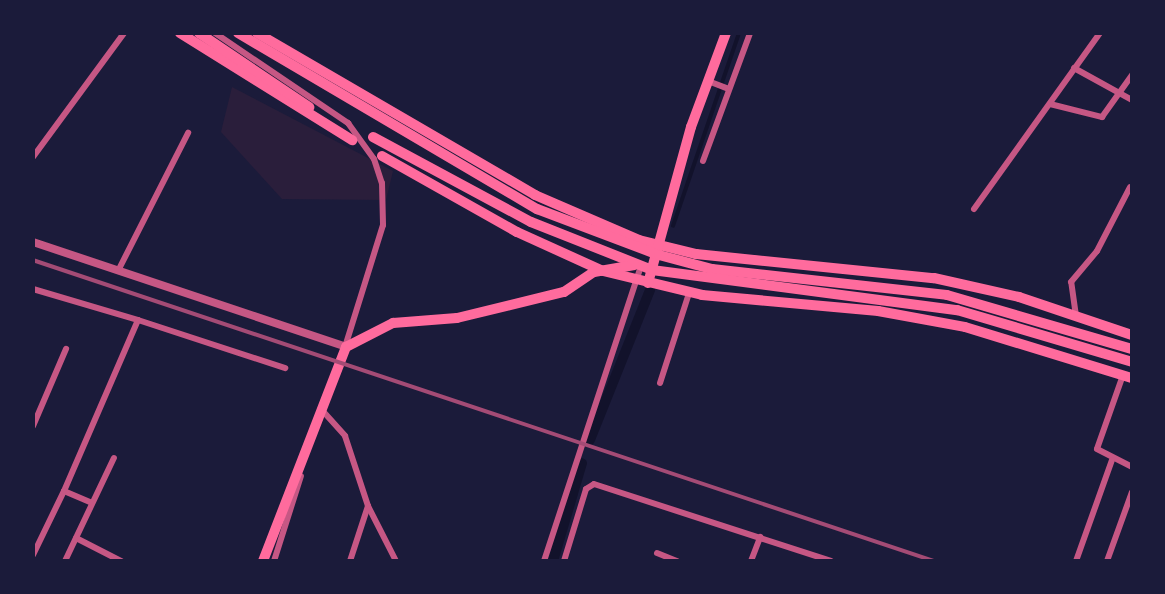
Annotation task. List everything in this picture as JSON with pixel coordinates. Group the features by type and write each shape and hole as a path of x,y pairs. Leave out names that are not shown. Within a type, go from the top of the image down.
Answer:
{"main road":[{"path":"180,33 352,140"},
{"path":"199,33 309,107"},
{"path":"237,33 537,209 712,269 947,295 1132,349"},
{"path":"257,33 535,195 660,251 934,278 1076,316 1132,335"},
{"path":"648,283 713,83 726,33"},
{"path":"373,137 531,222 652,270 957,310 1132,362"},
{"path":"383,156 517,232 603,271 636,281 689,293 878,311 965,327 1127,376"},
{"path":"263,561 346,347 393,323 457,318 564,292 603,271 638,265"}],"street":[{"path":"33,157 124,33"},
{"path":"215,33 348,123 383,183 377,245 274,561"},
{"path":"703,161 727,89 750,33"},
{"path":"974,209 1100,33"},
{"path":"1074,68 1132,100"},
{"path":"1050,104 1102,117 1132,75"},
{"path":"713,83 727,89"},
{"path":"119,269 188,133"},
{"path":"1076,316 1071,282 1097,251 1130,187"},
{"path":"33,242 346,347"},
{"path":"544,561 636,281 638,265"},
{"path":"33,289 285,368"},
{"path":"660,383 689,293"},
{"path":"33,555 64,491 138,320"},
{"path":"33,426 66,349"},
{"path":"1127,376 1098,443 1098,452 1132,467"},
{"path":"321,409 345,436 368,506 396,561"},
{"path":"65,561 114,458"},
{"path":"1076,561 1112,460"},
{"path":"564,561 590,485 760,537 814,558 831,561"},
{"path":"64,491 92,503"},
{"path":"1107,561 1132,492"},
{"path":"350,561 368,506"},
{"path":"751,561 760,537"},
{"path":"76,538 121,561"},
{"path":"657,553 677,561"}],"shaded area":[{"path":"232,87 393,171 386,200 282,199 221,132"}],"waterway":[{"path":"673,226 739,33"},
{"path":"590,440 650,290"},
{"path":"553,561 582,463"}],"railway":[{"path":"33,260 934,561"}]}
